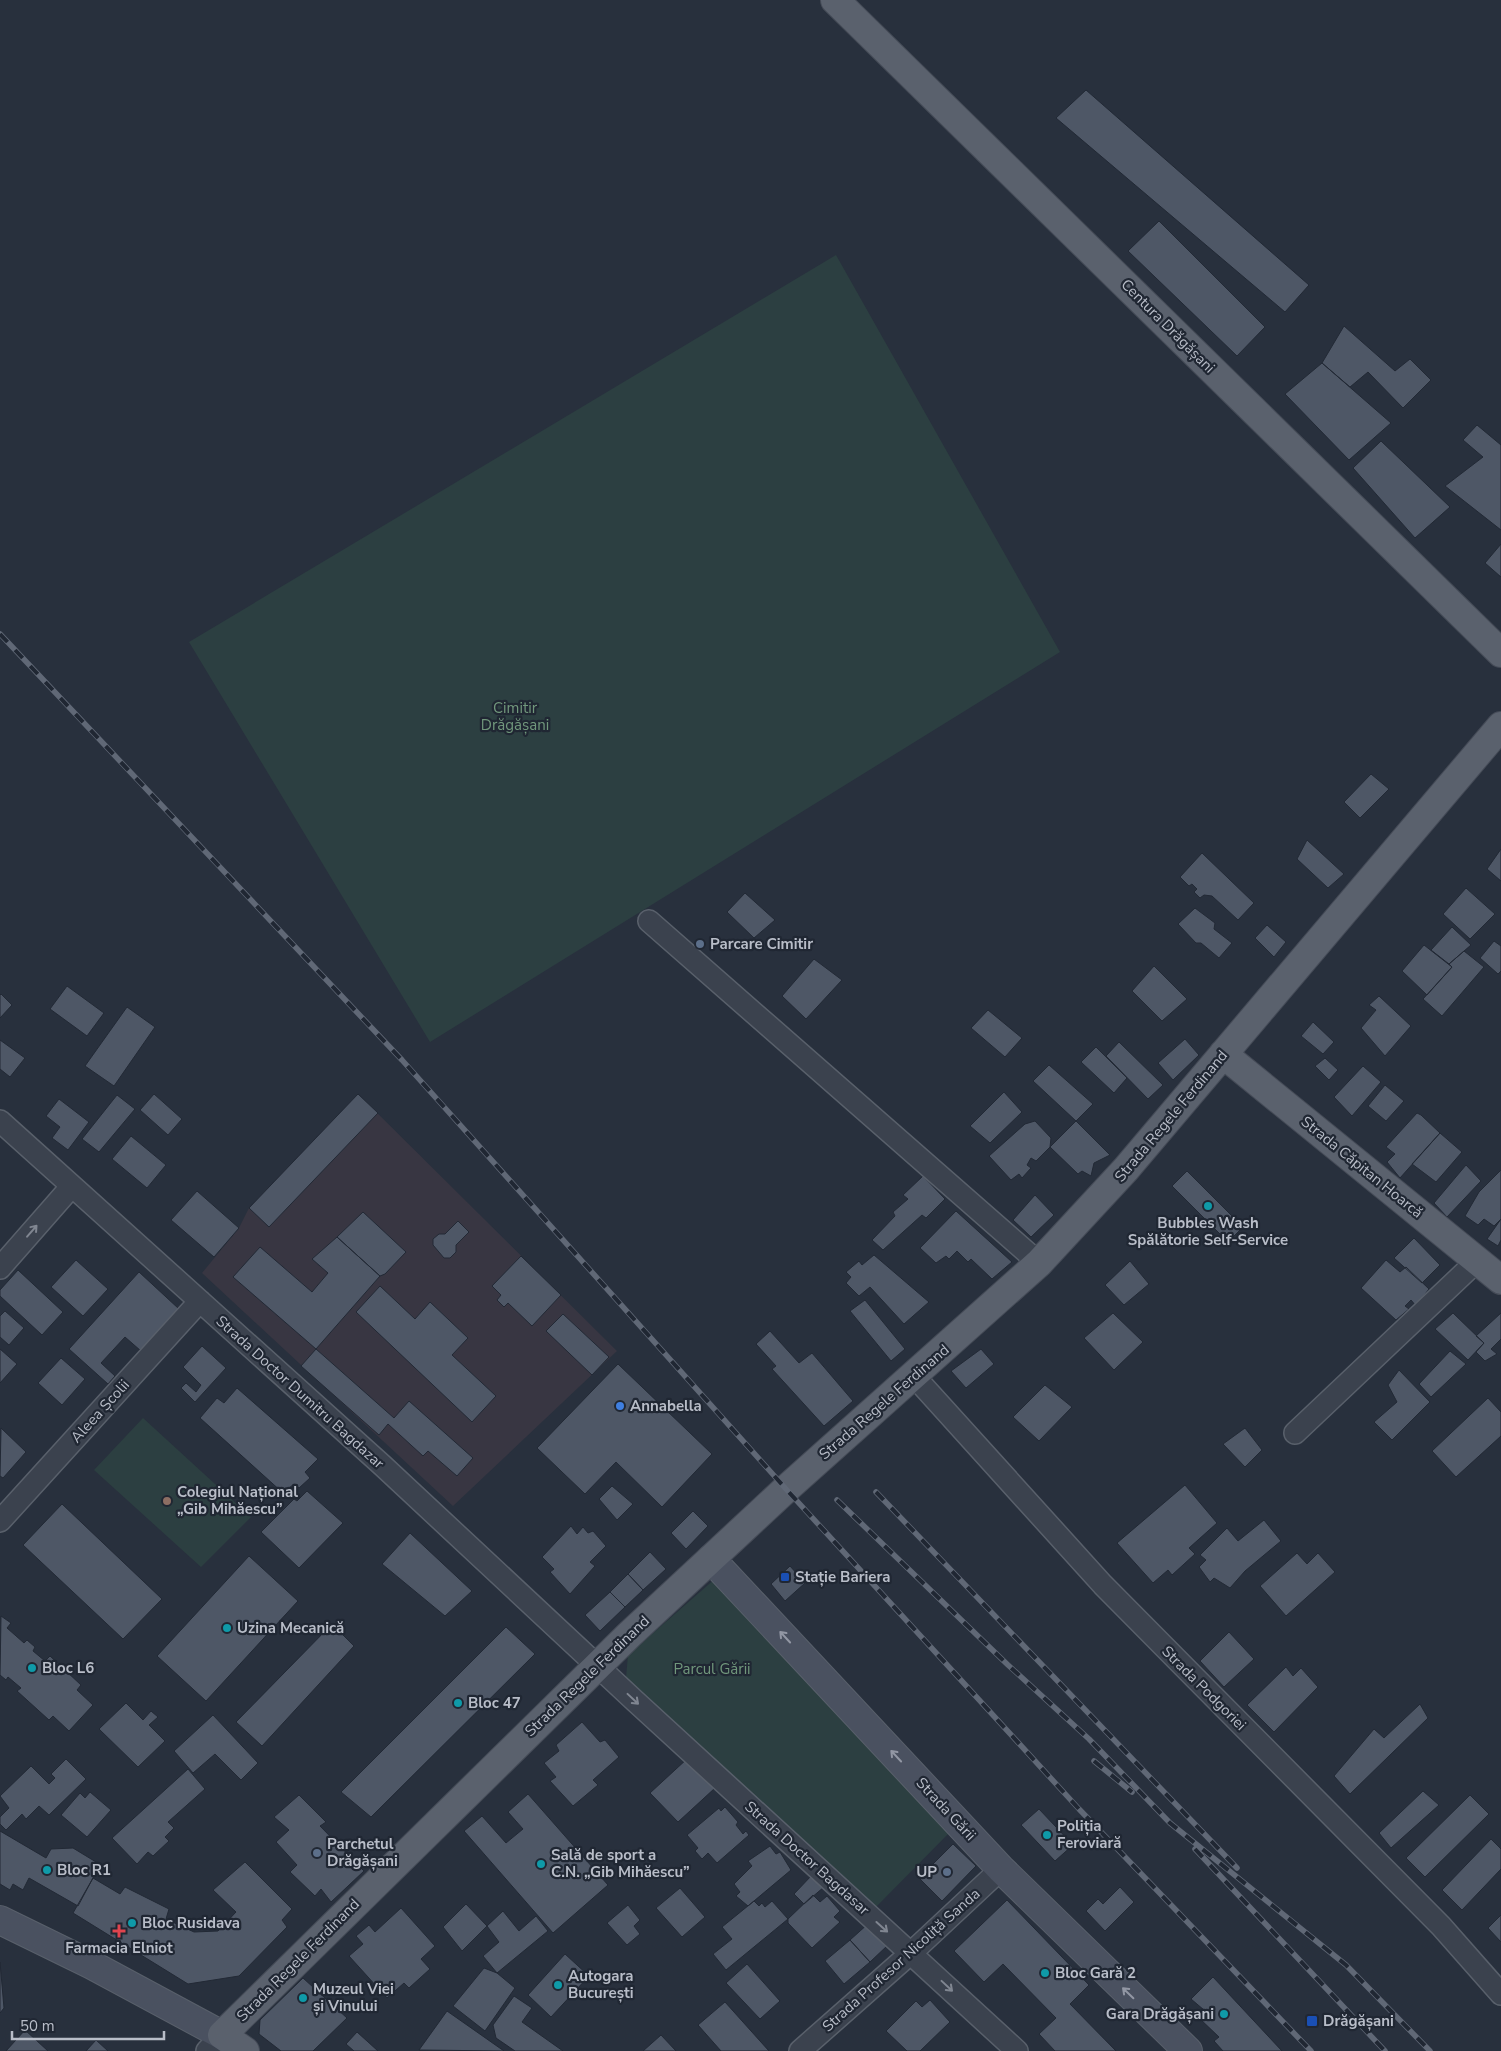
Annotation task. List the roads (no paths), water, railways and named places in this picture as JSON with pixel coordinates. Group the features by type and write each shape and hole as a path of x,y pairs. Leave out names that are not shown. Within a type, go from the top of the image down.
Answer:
{"main road":[{"name":"Centura Drăgășani","path":"835,0 1501,653"},
{"name":"Strada Regele Ferdinand","path":"215,2043 597,1666 786,1489 1039,1263 1106,1192 1501,726"},
{"name":"Strada Căpitan Hoarcă","path":"1222,1054 1501,1280"},
{"path":"215,2043 245,2051"}],"street":[{"path":"649,921 1039,1263"},
{"name":"Strada Doctor Dumitru Bagdazar","path":"0,1121 71,1187 382,1464 597,1666"},
{"path":"0,1268 71,1187"},
{"path":"1295,1433 1478,1260"},
{"name":"Aleea Școlii","path":"0,1521 200,1301"},
{"name":"Strada Podgoriei","path":"914,1376 1103,1586 1441,1926 1501,1994"},
{"name":"Strada Gării","path":"711,1559 1001,1869 1188,2051"},
{"name":"Strada Doctor Bagdasar","path":"597,1666 1017,2051"},
{"name":"Strada Profesor Nicoliță Sanda","path":"800,2051 911,1953 1001,1869"},
{"path":"0,1920 92,1965 215,2043"}],"railway":[{"path":"0,634 402,1060 786,1489 1079,1809 1311,2051"},
{"path":"876,1492 1237,1868"},
{"path":"837,1500 1008,1665 1089,1739 1170,1823 1346,1965 1430,2051"},
{"path":"1094,1761 1132,1792"},
{"path":"1195,1849 1385,2051"}],"place":[{"name":"Parcare Cimitir","path":"700,944"},
{"name":"Bubbles Wash Spălătorie Self-Service","path":"1208,1206"},
{"name":"Annabella","path":"620,1406"},
{"name":"Colegiul Național „Gib Mihăescu”","path":"167,1501"},
{"name":"Stație Bariera","path":"785,1577"},
{"name":"Uzina Mecanică","path":"227,1628"},
{"name":"Bloc L6","path":"32,1668"},
{"name":"Bloc 47","path":"458,1703"},
{"name":"Poliția Feroviară","path":"1047,1835"},
{"name":"Parchetul Drăgășani","path":"317,1853"},
{"name":"Sală de sport a C.N. „Gib Mihăescu”","path":"541,1864"},
{"name":"Bloc R1","path":"47,1870"},
{"name":"UP","path":"947,1872"},
{"name":"Bloc Rusidava","path":"132,1923"},
{"name":"Farmacia Elniot","path":"119,1931"},
{"name":"Bloc Gară 2","path":"1045,1973"},
{"name":"Autogara București","path":"558,1985"},
{"name":"Muzeul Viei și Vinului","path":"303,1998"},
{"name":"Gara Drăgășani","path":"1224,2014"},
{"name":"Drăgășani","path":"1312,2021"}],"park label":[{"name":"Cimitir Drăgășani","path":"515,716"},
{"name":"Parcul Gării","path":"712,1669"}]}
